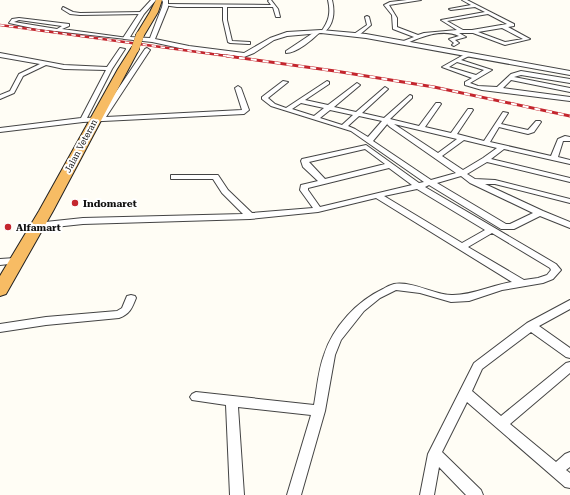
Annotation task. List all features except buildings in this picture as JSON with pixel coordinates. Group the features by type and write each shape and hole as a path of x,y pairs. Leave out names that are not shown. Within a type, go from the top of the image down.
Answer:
{"highway":[{"name":"Jalan Veteran","path":"0,290 93,120 141,49 140,35 154,12 163,2"}],"street":[{"path":"126,38 142,13 154,0"},
{"path":"269,0 278,16"},
{"path":"288,52 321,32 329,25 332,11 330,0"},
{"path":"417,36 395,28 396,19 391,9 386,5 390,3 419,0"},
{"path":"403,43 417,36 427,34 453,31 474,32 512,25 464,0"},
{"path":"152,40 163,2 225,6 273,6"},
{"path":"452,4 470,3"},
{"path":"225,6 225,20 230,42 248,43"},
{"path":"451,9 477,6"},
{"path":"63,8 72,13 80,14 142,13"},
{"path":"462,31 443,20 489,13"},
{"path":"356,35 369,25 367,17"},
{"path":"58,30 67,25 20,19 14,20 11,23 58,30 152,40 189,48 244,55 249,54 264,42 277,37 296,33 321,32 356,35 570,73"},
{"path":"474,32 505,44 528,39 504,27"},
{"path":"453,31 464,37 451,40 456,43 454,45"},
{"path":"93,120 109,69 122,49"},
{"path":"0,55 73,68 109,69"},
{"path":"467,55 446,67 475,77"},
{"path":"458,61 489,70 475,77 467,84 488,90 500,88 508,91 570,99"},
{"path":"0,97 12,92 21,75 44,64"},
{"path":"500,88 509,78 521,73 570,81"},
{"path":"509,78 570,90"},
{"path":"285,82 264,98 270,104 353,130 370,140 431,183 504,227 511,227 540,213"},
{"path":"287,110 327,83"},
{"path":"315,119 331,108 357,85"},
{"path":"0,130 93,120 244,112 246,110 238,88"},
{"path":"343,127 384,89"},
{"path":"370,140 410,97"},
{"path":"300,101 454,134 570,162"},
{"path":"421,128 438,104"},
{"path":"454,134 470,110"},
{"path":"487,142 505,113"},
{"path":"389,121 392,126 463,172 473,181 570,226"},
{"path":"497,125 528,132 532,131 538,122"},
{"path":"438,156 464,137"},
{"path":"554,158 560,140 565,138 570,139"},
{"path":"36,226 83,221 250,216 318,210 431,183 463,172 486,160 503,146"},
{"path":"294,495 319,411 329,355 336,338 360,308 376,296 390,289 401,287 451,298 469,298 500,287 546,279 556,270 553,266 418,186 371,150 362,147 305,161 306,165 324,183"},
{"path":"486,160 570,180"},
{"path":"318,210 304,189 308,186 391,165"},
{"path":"174,177 215,177 225,191 250,216"},
{"path":"473,181 495,182 570,201"},
{"path":"378,196 521,283"},
{"path":"462,247 491,230"},
{"path":"0,262 15,261"},
{"path":"0,328 46,321 120,314 126,310 131,298"},
{"path":"427,495 435,454 478,366 531,326 570,304"},
{"path":"531,326 570,354"},
{"path":"501,424 569,368"},
{"path":"465,393 570,482"},
{"path":"196,397 319,411"},
{"path":"232,400 237,495"},
{"path":"435,454 476,495"},
{"path":"557,470 570,458"}],"railway":[{"path":"0,25 234,57"},
{"path":"227,56 434,87 570,116"}],"place":[{"name":"Indomaret","path":"75,203"},
{"name":"Alfamart","path":"8,227"}]}
